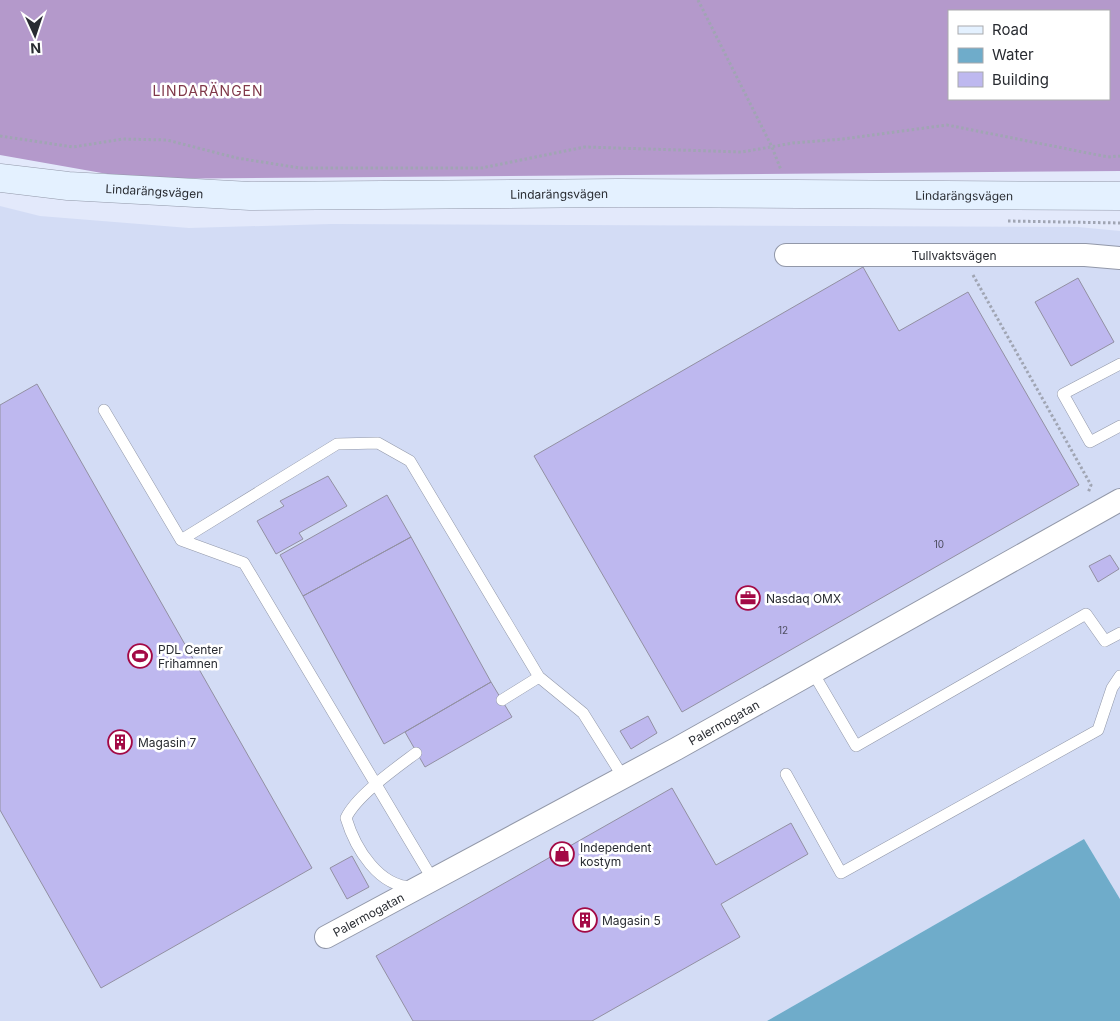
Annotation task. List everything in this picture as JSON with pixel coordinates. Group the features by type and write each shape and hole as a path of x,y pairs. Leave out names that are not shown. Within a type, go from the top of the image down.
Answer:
{"street":[{"name":"Lindarängsvägen","path":"0,178 68,186 250,196 791,194 1120,196"},
{"name":"Tullvaktsvägen","path":"786,255 1085,255 1120,258"},
{"name":"Palermogatan","path":"326,937 623,777 1120,500"}],"lane":[{"path":"1120,364 1063,394 1090,442 1120,426"},
{"path":"104,410 181,540 244,563 376,786 426,883 408,887 388,882 374,868 346,818 350,809 376,786 416,753"},
{"path":"181,540 337,444 378,443 410,461 539,677 583,713 623,777"},
{"path":"812,671 856,746 1086,614 1105,641 1120,633"},
{"path":"786,774 842,873 1098,730 1112,688 1120,676"},
{"path":"502,700 539,677"}],"path":[{"path":"698,0 772,147 791,194"},
{"path":"0,136 73,147 123,139 167,140 237,158 300,168 482,168 585,147 742,152 947,125 1108,157 1120,156"},
{"path":"962,255 1091,485 1085,502 1087,518"}],"shaded area":[{"path":"0,0 1120,0 1120,171 136,179 0,155"},
{"path":"0,206 40,216 189,228 331,224 1078,227 1120,231 1120,899 1084,839 767,1021 0,1021"}],"water":[{"path":"1084,839 1120,899 1120,1021 767,1021"}],"building":[{"name":"Nasdaq OMX","path":"863,267 899,331 968,292 1079,485 682,712 534,456"},
{"path":"1078,278 1114,342 1071,366 1035,302"},
{"name":"Magasin 7","path":"37,384 312,868 101,988 0,810 0,405"},
{"path":"328,476 347,506 299,533 303,539 276,554 257,521 284,506 280,501"},
{"path":"387,495 411,537 303,596 280,555"},
{"path":"411,537 491,682 384,744 303,596"},
{"path":"1110,555 1119,569 1098,582 1089,566"},
{"path":"491,682 512,717 425,767 405,732"},
{"path":"648,716 657,733 631,749 620,731"},
{"name":"Magasin 5","path":"672,788 716,865 791,823 808,854 721,904 740,937 592,1021 413,1021 376,956"},
{"path":"352,856 369,887 347,899 330,868"}],"place":[{"name":"Nasdaq OMX","path":"748,598"},
{"name":"PDL Center Frihamnen","path":"140,656"},
{"name":"Magasin 7","path":"120,742"},
{"name":"Independent kostym","path":"562,854"},
{"name":"Magasin 5","path":"585,920"}],"district":[{"name":"LINDARÄNGEN","path":"208,90"}]}
